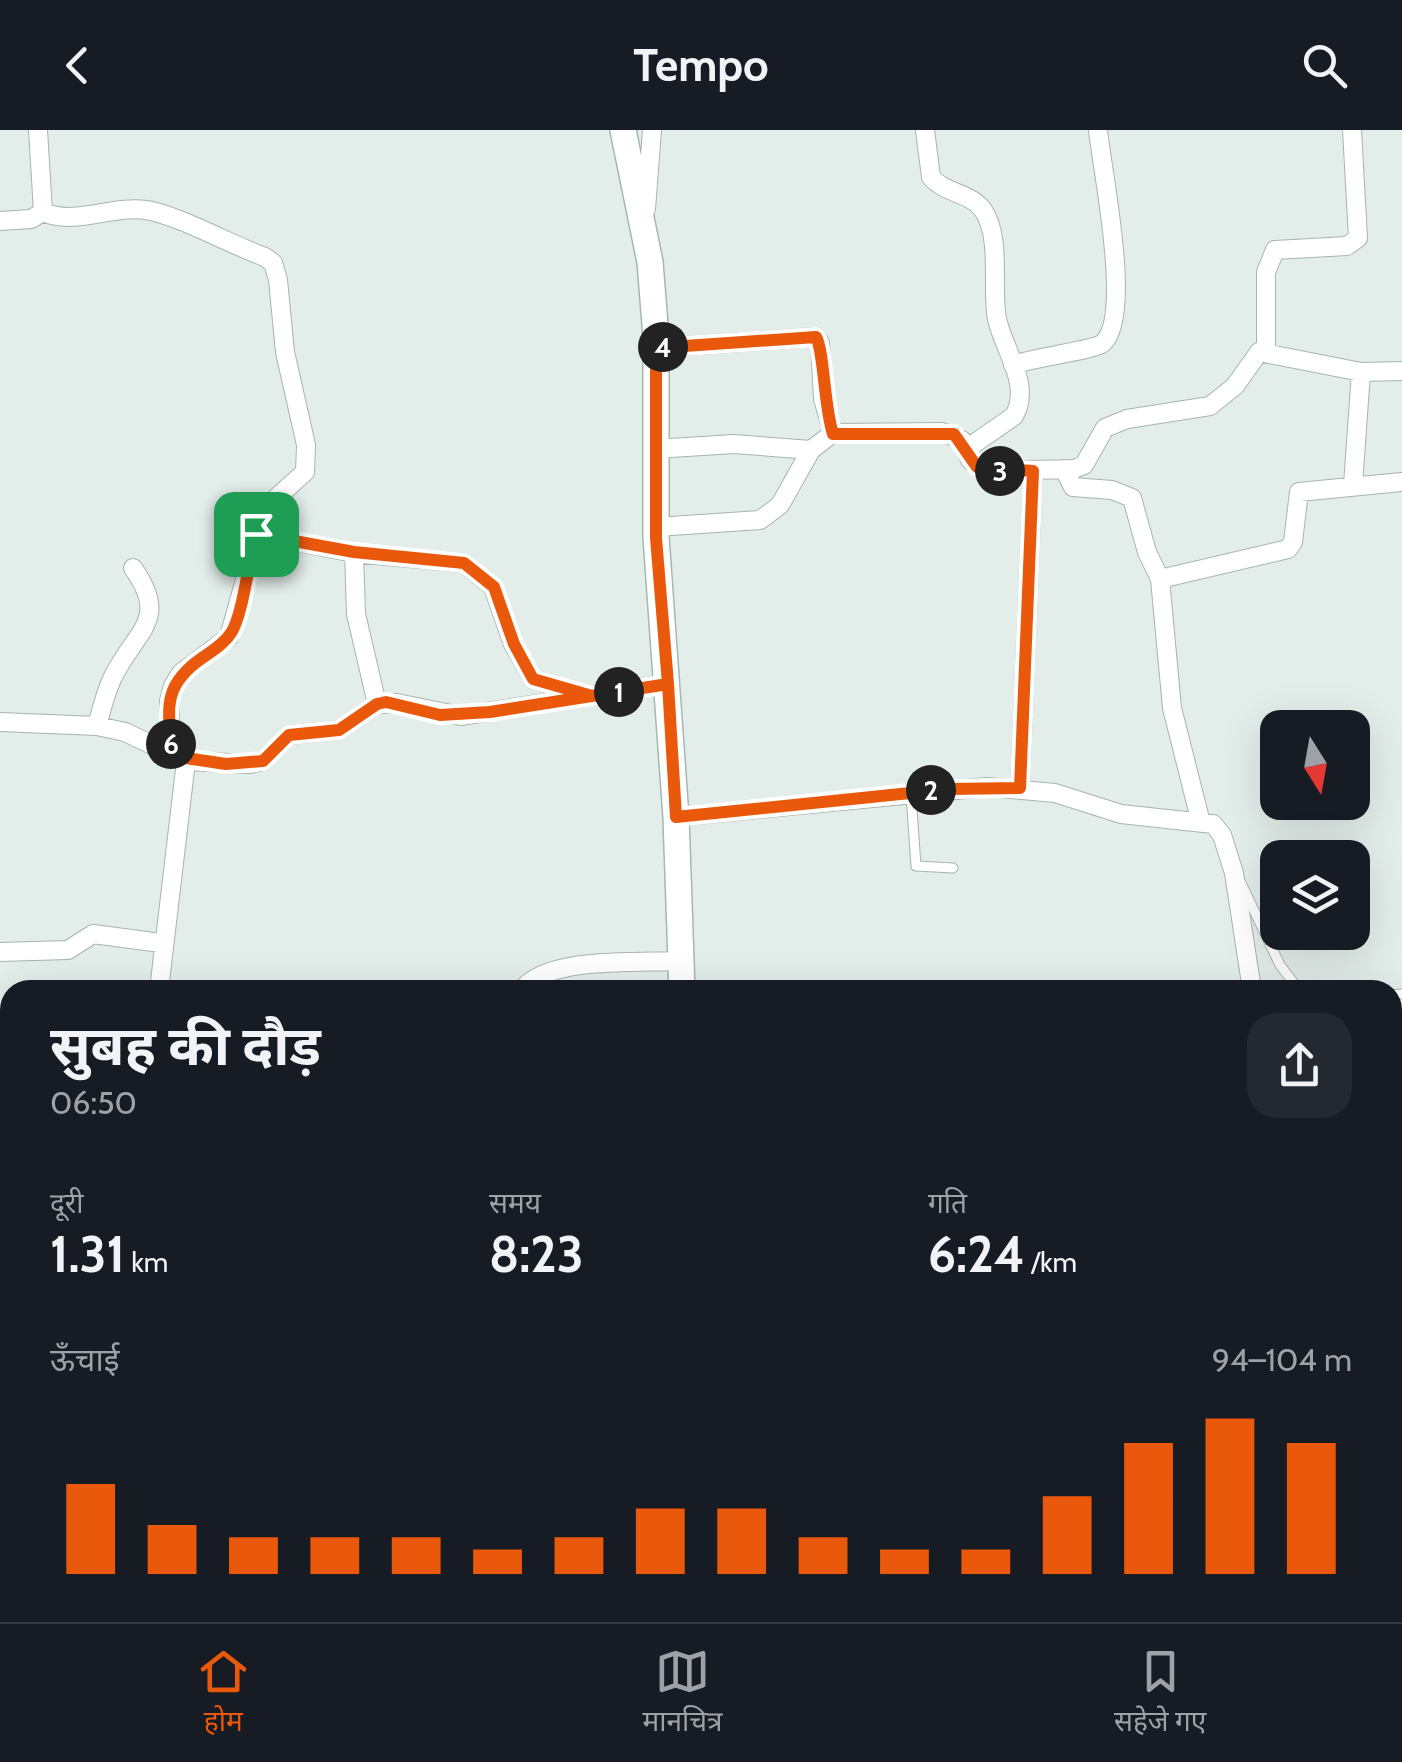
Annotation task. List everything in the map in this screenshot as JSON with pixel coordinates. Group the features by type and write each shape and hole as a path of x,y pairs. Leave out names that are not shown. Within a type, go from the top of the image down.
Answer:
{"street":[{"path":"38,130 43,212"},
{"path":"623,130 645,229 656,348 656,526 676,817 681,980"},
{"path":"645,229 652,130"},
{"path":"925,130 931,177 944,188 969,198 986,215 996,310 1013,365 1020,406 1005,425 966,450"},
{"path":"1013,365 1050,353 1092,348 1103,343 1112,328 1113,257 1098,130"},
{"path":"1266,351 1266,272 1275,250 1347,246 1358,238 1352,130"},
{"path":"0,222 31,220 43,212 61,217 128,210 153,212 272,263 307,459 297,484 266,508 229,638 181,673 172,686 168,701 179,758 175,868 161,943 159,980"},
{"path":"656,348 816,337 821,350 823,399 833,434"},
{"path":"656,526 760,520 780,505 811,450 833,434 942,432 962,440 970,460 987,471 1064,469 1084,465 1096,438 1116,422 1210,406 1235,386 1252,356 1266,351 1361,372 1402,371"},
{"path":"1354,485 1361,372"},
{"path":"655,449 734,444 811,450"},
{"path":"1064,469 1074,488 1112,490 1132,498 1147,552 1160,579 1172,708 1200,820"},
{"path":"1020,788 1033,471"},
{"path":"1160,579 1280,554 1293,542 1299,492 1402,482"},
{"path":"256,534 354,552 435,557 464,563 494,587 514,644 533,679 592,696"},
{"path":"354,552 356,614 377,704"},
{"path":"97,726 113,676 148,623 147,588 133,568"},
{"path":"0,722 97,726 125,732 179,758 263,761 289,735 339,730 377,704 396,703 461,716 668,684"},
{"path":"676,817 911,792 1020,788 1055,793 1120,814 1200,820 1222,834 1234,873 1250,980"},
{"path":"0,952 68,950 93,934 161,943"},
{"path":"534,980 544,972 568,967 680,961"}],"lane":[{"path":"911,792 916,866 953,868"},
{"path":"1234,873 1291,980"}],"route":[{"path":"256,534 239,612 229,638 181,673 172,686 168,701 172,756 226,764 263,761 289,735 339,730 367,709 386,702 461,716 490,712 668,684 656,538 656,348 816,337 821,350 823,399 833,434 954,434 962,440 977,467 987,471 1033,471 1020,788 949,789 676,817 668,684 592,696 548,686 533,679 523,666 494,587 464,563 435,557 354,552 256,534"}]}
